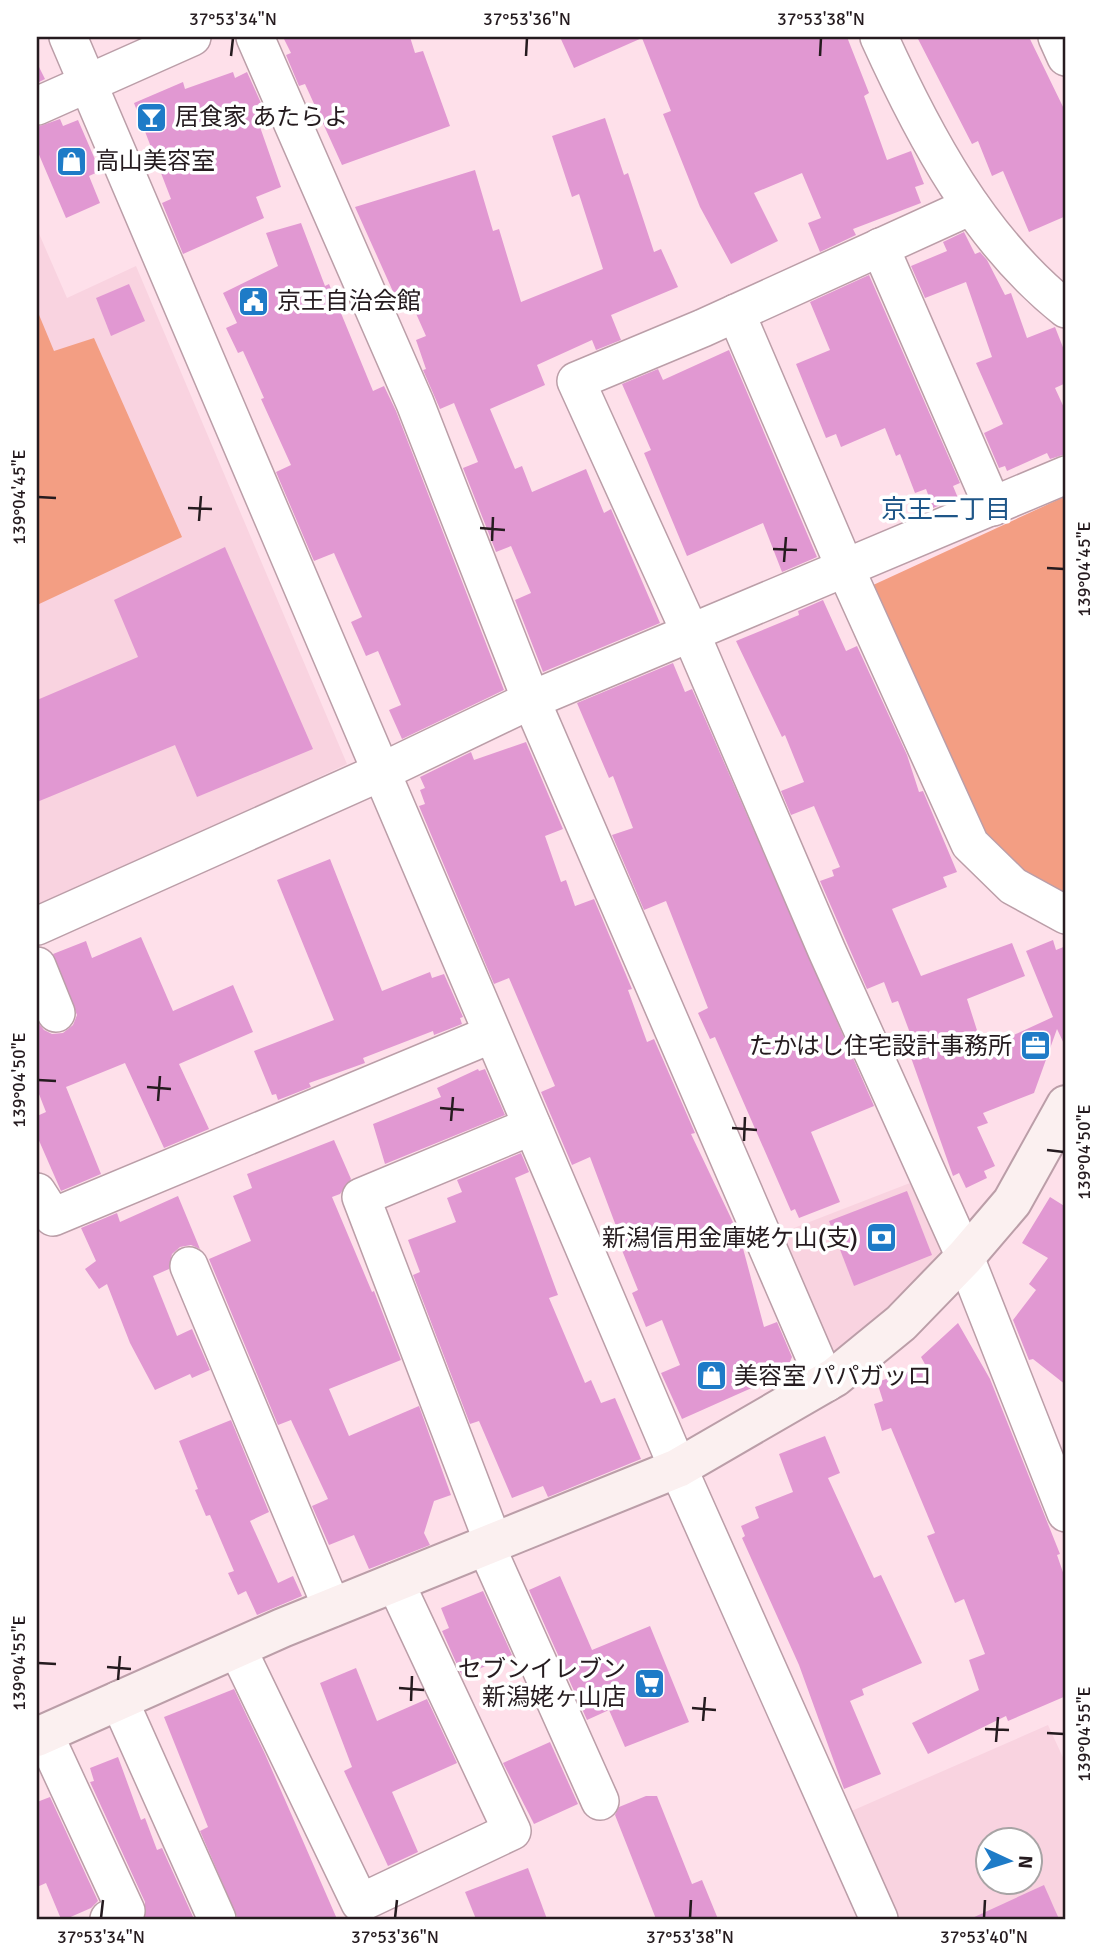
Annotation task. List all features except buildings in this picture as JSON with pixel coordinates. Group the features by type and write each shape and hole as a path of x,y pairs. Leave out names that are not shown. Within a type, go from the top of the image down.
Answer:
{"street":[{"path":"68,37 678,1468 878,1919"},
{"path":"37,106 192,37"},
{"path":"256,37 415,403 531,700 827,1383"},
{"path":"879,37 909,104 971,206 1032,282 1066,309"},
{"path":"1057,37 1066,57"},
{"path":"971,206 736,313 576,381 691,634 827,951 1057,1460 1066,1513"},
{"path":"880,247 993,507"},
{"path":"736,313 846,570 970,844 1013,886 1066,915"},
{"path":"37,926 383,771 531,700 846,570 1066,475"},
{"path":"37,966 56,1013"},
{"path":"37,1192 53,1217 492,1034"},
{"path":"109,1919 126,1911 40,1736 332,1608 678,1468 827,1383 901,1323 965,1257 1012,1202 1066,1105"},
{"path":"532,1126 361,1198 490,1544 600,1801"},
{"path":"189,1266 332,1608"},
{"path":"237,1648 360,1903 512,1830 395,1582"},
{"path":"119,1700 217,1919"}],"shaded area":[{"path":"37,229 67,298 136,266 347,764 37,909"},
{"path":"37,310 54,351 94,338 182,537 37,605"},
{"path":"1066,496 1066,895 1033,878 986,838 871,586"},
{"path":"910,1183 942,1254 852,1348 830,1351 781,1233"},
{"path":"1048,1725 1066,1764 1066,1919 891,1919 847,1813"}],"place":[{"name":"居食家 あたらよ","path":"152,117"},
{"name":"高山美容室","path":"72,161"},
{"name":"京王自治会館","path":"254,301"},
{"name":"たかはし住宅設計事務所","path":"1035,1046"},
{"name":"新潟信用金庫姥ケ山(支)","path":"881,1238"},
{"name":"美容室 パパガッロ","path":"711,1376"},
{"name":"セブンイレブン 新潟姥ヶ山店","path":"649,1683"}],"district":[{"name":"京王二丁目","path":"946,510"}]}
